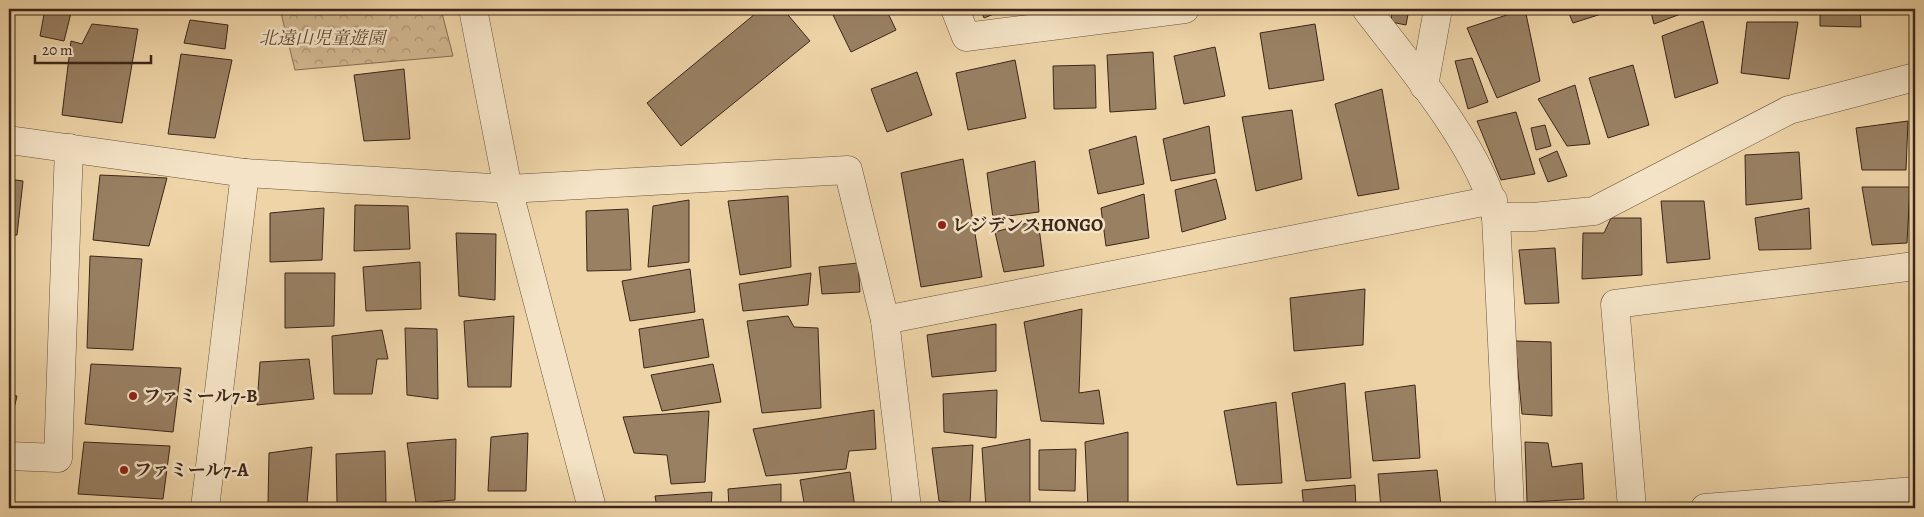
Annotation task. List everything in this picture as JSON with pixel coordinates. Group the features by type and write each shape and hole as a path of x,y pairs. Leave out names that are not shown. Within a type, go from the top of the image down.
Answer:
{"street":[{"path":"473,9 508,188 592,508"},
{"path":"955,9 966,37 1185,9"},
{"path":"1366,9 1424,86 1465,146 1494,209 1510,508"},
{"path":"1424,86 1438,9"},
{"path":"885,320 1494,209 1532,217 1594,211 1789,110 1915,77"},
{"path":"9,140 245,174 508,188 848,170 885,320 907,508"},
{"path":"9,456 58,458 69,148"},
{"path":"205,508 245,174"},
{"path":"1632,508 1615,304 1915,266"},
{"path":"1705,508 1915,491"}],"green space":[{"name":"北遠山児童遊園","path":"280,9 441,9 453,56 295,70"}],"building":[{"path":"45,9 71,13 64,41 40,36"},
{"path":"761,9 783,9 810,41 681,146 647,103"},
{"path":"846,9 886,9 896,30 851,52 833,15"},
{"path":"980,9 1006,9 984,18"},
{"path":"1392,9 1409,9 1406,25 1391,22"},
{"path":"1525,9 1540,81 1497,98 1467,28"},
{"path":"1567,9 1617,9 1573,23"},
{"path":"1650,9 1694,9 1654,24"},
{"path":"1753,9 1785,9 1785,14"},
{"path":"1820,9 1860,9 1861,27 1820,26"},
{"path":"1878,9 1915,9 1915,11 1878,12"},
{"path":"190,20 228,25 225,49 184,43"},
{"path":"1703,21 1718,83 1675,98 1662,36"},
{"path":"1747,22 1798,22 1789,79 1741,73"},
{"path":"92,24 138,29 122,123 62,115 71,41 82,44"},
{"path":"1315,24 1324,80 1269,89 1260,33"},
{"path":"1215,47 1225,96 1184,104 1174,56"},
{"path":"1153,52 1156,109 1110,112 1107,55"},
{"path":"181,54 232,60 215,138 168,134"},
{"path":"1472,58 1488,102 1468,109 1455,61"},
{"path":"1015,60 1026,118 968,130 956,73"},
{"path":"1095,65 1096,108 1054,109 1053,66"},
{"path":"1633,65 1649,125 1608,138 1589,78"},
{"path":"404,69 410,139 364,141 354,75"},
{"path":"917,72 932,115 887,132 871,89"},
{"path":"1575,85 1590,144 1567,146 1538,99"},
{"path":"1382,89 1399,189 1358,196 1335,104"},
{"path":"1292,110 1302,179 1256,191 1242,117"},
{"path":"1516,112 1535,174 1501,180 1477,121"},
{"path":"1908,121 1906,170 1862,170 1856,128"},
{"path":"1545,125 1551,146 1536,150 1531,128"},
{"path":"1209,126 1215,173 1171,181 1163,139"},
{"path":"1136,136 1144,184 1098,194 1089,150"},
{"path":"1557,151 1567,176 1548,182 1539,159"},
{"path":"1799,152 1802,199 1746,205 1745,155"},
{"name":"レジデンスHONGO","path":"963,159 982,277 921,287 901,173"},
{"path":"1035,161 1039,212 993,218 987,173"},
{"path":"100,175 167,178 149,246 93,240"},
{"path":"9,179 23,181 17,235 9,235"},
{"path":"1216,179 1226,219 1182,232 1175,190"},
{"path":"1862,187 1910,187 1907,243 1872,245"},
{"path":"1144,194 1149,238 1106,246 1101,208"},
{"path":"788,196 791,267 740,275 728,201"},
{"path":"689,200 689,262 648,267 653,206"},
{"path":"1661,201 1704,201 1710,259 1667,263"},
{"path":"355,205 408,206 410,249 354,251"},
{"path":"324,208 322,260 270,262 270,213"},
{"path":"1809,208 1811,249 1759,250 1755,218"},
{"path":"628,209 631,270 587,271 586,211"},
{"path":"1611,218 1641,218 1642,275 1582,279 1583,233 1604,233"},
{"path":"1038,220 1044,266 1004,272 995,232"},
{"path":"456,233 496,234 495,300 459,296"},
{"path":"9,245 14,245 9,296"},
{"path":"1555,248 1559,303 1525,304 1519,250"},
{"path":"90,256 142,259 133,350 87,348"},
{"path":"420,262 421,309 366,311 363,267"},
{"path":"858,263 860,292 822,294 819,267"},
{"path":"690,269 695,312 630,321 622,281"},
{"path":"285,273 335,273 334,326 285,328"},
{"path":"811,273 808,305 743,311 739,284"},
{"path":"1365,289 1363,345 1294,351 1290,298"},
{"path":"1082,309 1079,393 1099,390 1104,424 1041,421 1024,322"},
{"path":"514,316 511,387 468,387 464,321"},
{"path":"788,316 794,327 818,328 821,408 762,413 747,321"},
{"path":"703,319 709,357 644,368 639,329"},
{"path":"996,324 996,371 932,377 927,335"},
{"path":"405,328 437,329 438,399 407,395"},
{"path":"382,330 388,359 377,359 372,394 334,394 332,336"},
{"path":"1515,341 1551,342 1552,416 1522,414"},
{"path":"309,359 314,399 257,405 260,362"},
{"name":"ファミール7-B","path":"91,364 181,368 173,432 85,424"},
{"path":"713,364 721,402 662,411 651,375"},
{"path":"1345,383 1351,478 1306,481 1292,393"},
{"path":"1415,385 1420,458 1373,461 1365,392"},
{"path":"997,390 996,438 944,432 943,394"},
{"path":"9,394 17,396 9,430"},
{"path":"1276,402 1282,483 1237,485 1224,411"},
{"path":"874,410 876,449 849,451 846,469 766,476 753,429"},
{"path":"709,411 705,482 671,484 667,455 634,453 623,417"},
{"path":"1128,432 1128,508 1088,508 1085,442"},
{"path":"528,433 526,491 488,491 491,437"},
{"path":"456,439 455,500 416,503 407,443"},
{"path":"1030,439 1030,508 986,508 982,448"},
{"name":"ファミール7-A","path":"84,442 170,446 163,499 78,494"},
{"path":"1525,442 1548,443 1552,467 1582,463 1584,499 1527,502"},
{"path":"973,445 970,504 939,501 932,448"},
{"path":"312,447 307,503 268,503 269,453"},
{"path":"1076,449 1075,491 1039,490 1039,450"},
{"path":"385,451 386,502 337,503 336,454"},
{"path":"1437,470 1441,506 1381,508 1378,474"},
{"path":"850,472 855,508 805,508 800,480"},
{"path":"781,484 781,508 729,508 728,489"},
{"path":"1355,485 1356,508 1304,508 1302,490"},
{"path":"712,492 711,508 657,508 655,496"},
{"path":"501,505 539,505 539,508 502,508"}],"place":[{"name":"レジデンスHONGO","path":"942,225"},
{"name":"ファミール7-B","path":"133,396"},
{"name":"ファミール7-A","path":"124,470"}]}
